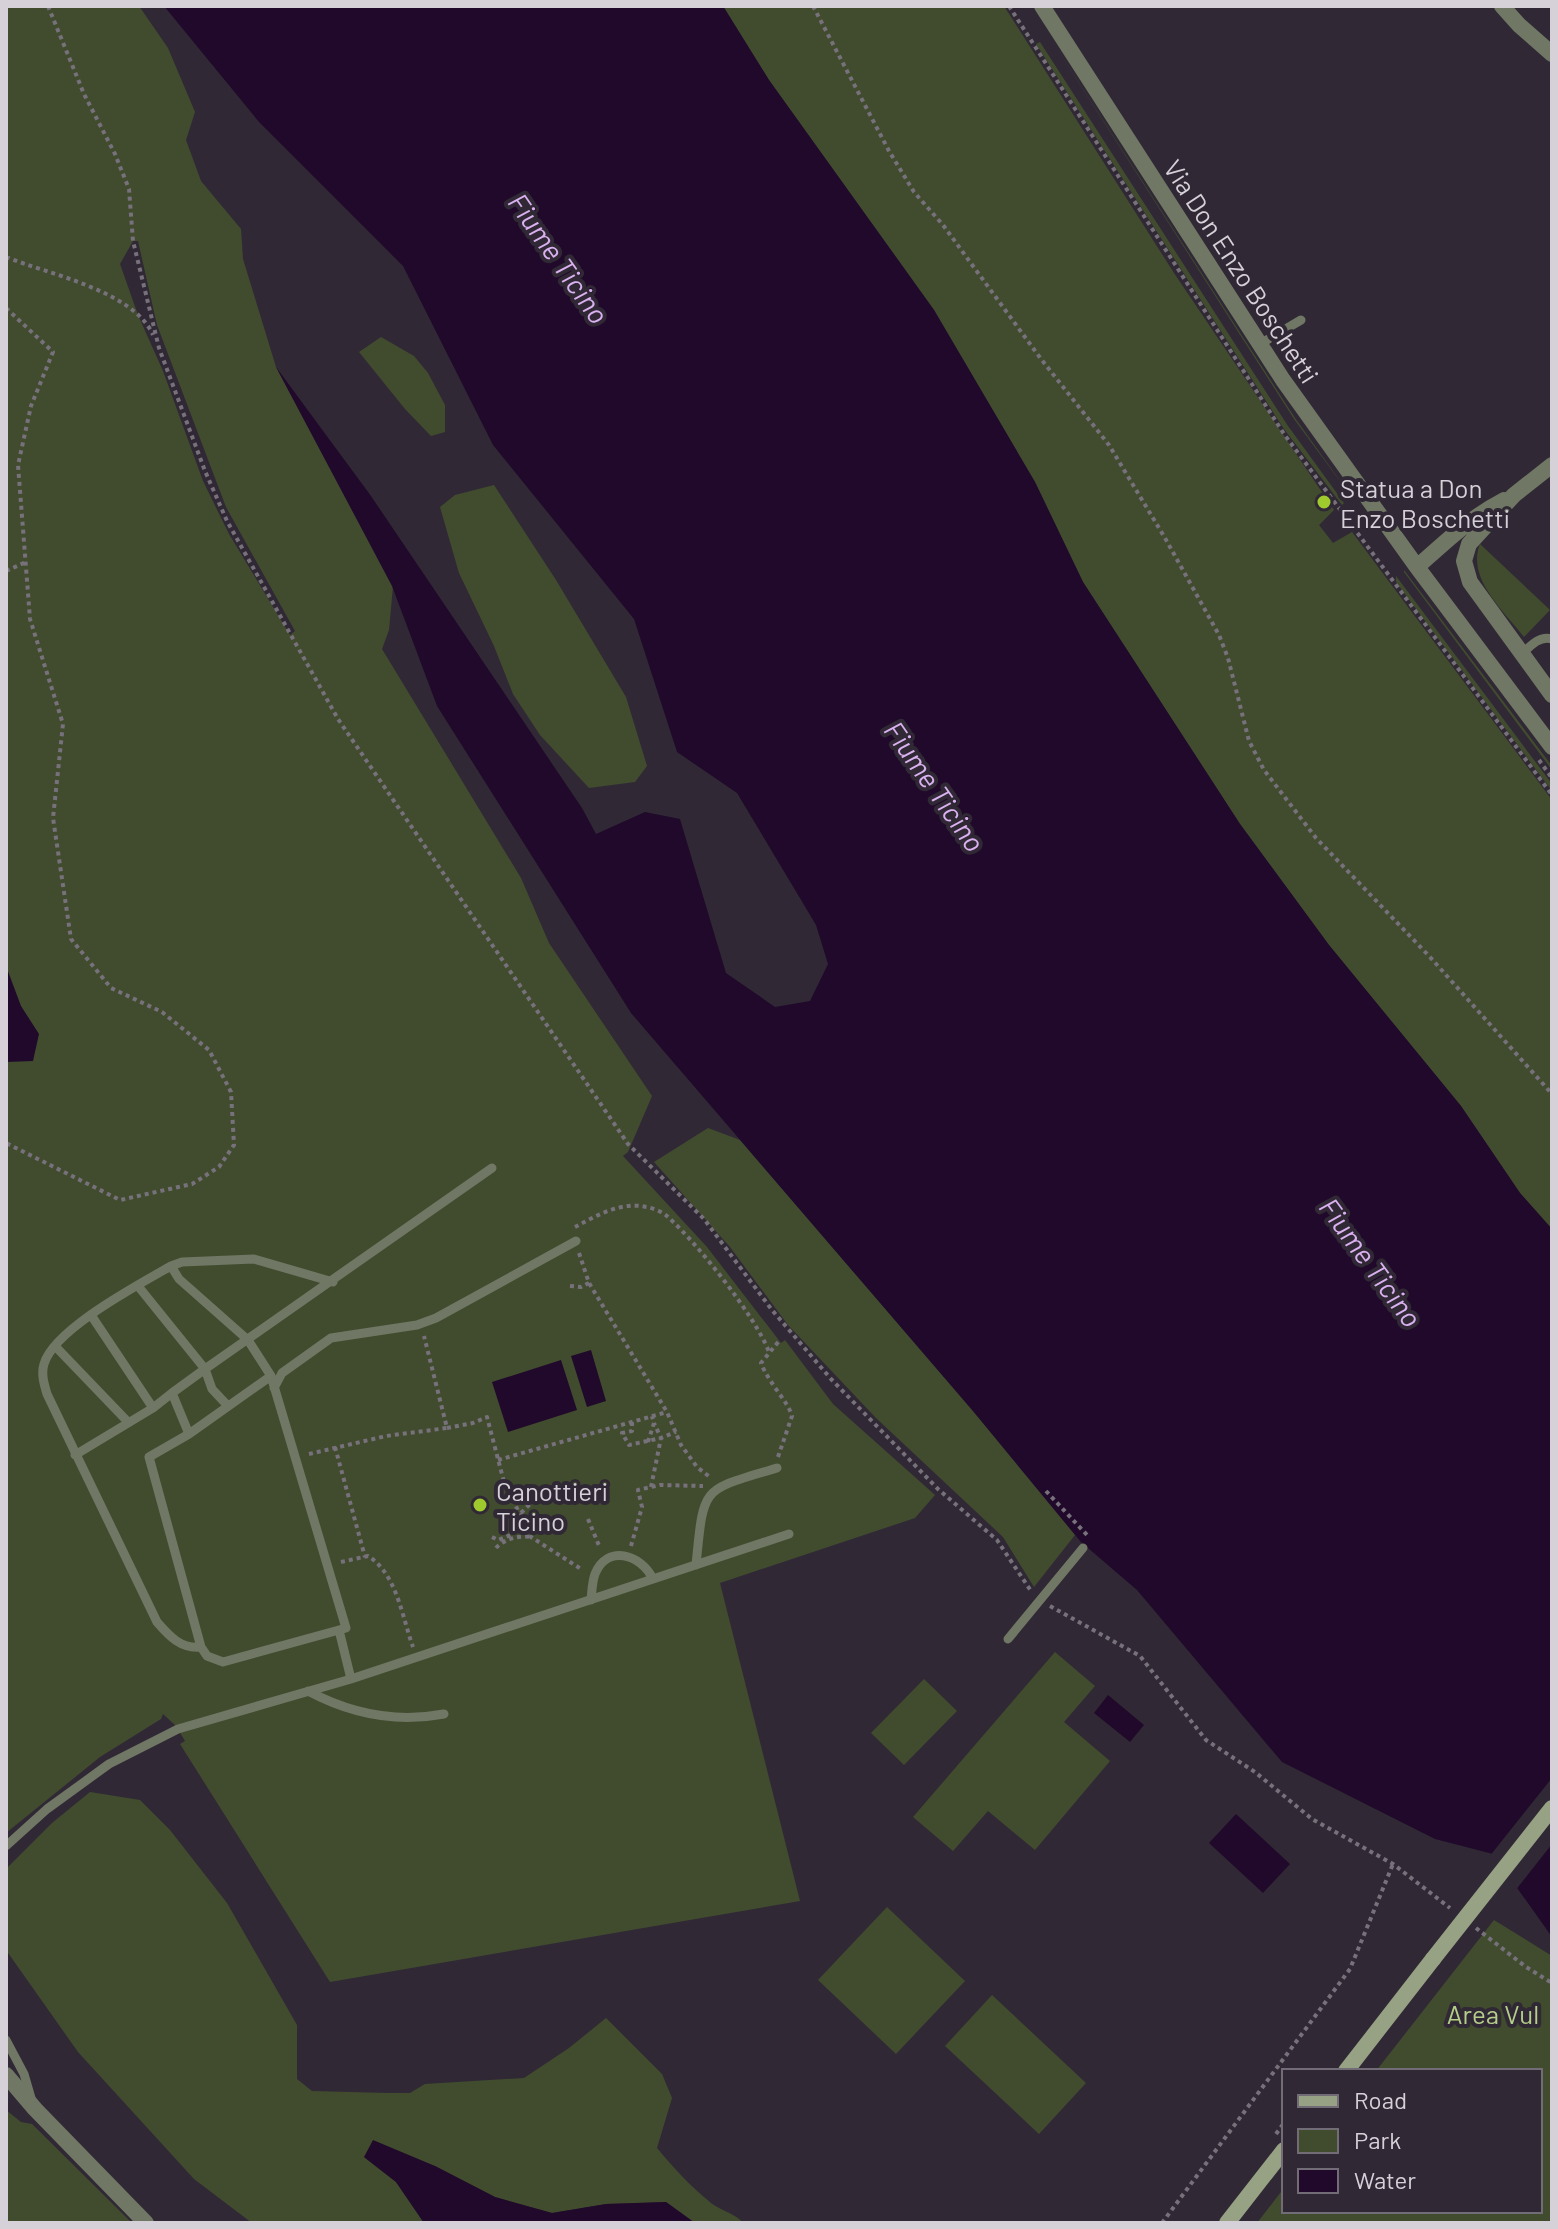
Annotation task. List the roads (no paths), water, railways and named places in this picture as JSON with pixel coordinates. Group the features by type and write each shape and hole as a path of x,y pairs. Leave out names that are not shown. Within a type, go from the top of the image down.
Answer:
{"main road":[{"path":"1348,2069 1552,1808"},
{"path":"1227,2223 1282,2153"}],"street":[{"name":"Via Don Enzo Boschetti","path":"1042,6 1320,434 1552,747"},
{"path":"1502,6 1552,54"},
{"path":"1552,465 1514,495 1469,544 1464,561 1470,582 1552,695"},
{"path":"1413,562 1487,509 1514,495"},
{"path":"6,2075 146,2223"}],"lane":[{"path":"1260,344 1301,320"},
{"path":"1522,654 1536,642 1547,637 1552,639"},
{"path":"75,1455 153,1408 492,1168"},
{"path":"274,1388 282,1373 331,1338 436,1318 576,1241"},
{"path":"201,1647 181,1645 157,1622 47,1394 43,1366 55,1346 91,1315 182,1262 254,1259 333,1282"},
{"path":"171,1266 179,1279 248,1340 271,1376 327,1565 351,1679"},
{"path":"138,1286 205,1369 212,1389 228,1406"},
{"path":"91,1315 153,1408"},
{"path":"55,1346 128,1422"},
{"path":"271,1376 189,1434 149,1457 201,1647 207,1656 223,1662 342,1629"},
{"path":"172,1393 189,1434"},
{"path":"696,1565 705,1500 718,1487 777,1468"},
{"path":"6,1846 47,1809 109,1764 178,1729 351,1679 789,1534"},
{"path":"1008,1639 1083,1548"},
{"path":"591,1600 594,1576 609,1559 629,1556 639,1560 648,1568 653,1579"},
{"path":"308,1691 331,1703 391,1718 419,1719 444,1714"},
{"path":"6,2040 24,2074 35,2109"}],"water":[{"name":"Fiume Ticino","path":"164,6 723,6 769,80 934,310 1035,482 1083,582 1240,824 1329,945 1461,1106 1520,1193 1552,1229 1552,1937 1493,1854 1435,1839 1282,1762 1137,1590 1081,1542 973,1411 631,1013 437,706 392,586 276,367 371,496 582,808 596,834 645,812 680,819 726,973 775,1007 810,1001 828,964 816,925 737,793 677,752 634,619 493,445 403,266 259,122"},
{"path":"6,966 21,1006 39,1034 33,1061 6,1062"},
{"path":"591,1350 606,1401 587,1407 571,1356"},
{"path":"561,1360 577,1410 508,1432 492,1382"},
{"path":"1108,1695 1144,1725 1130,1742 1094,1713"},
{"path":"1236,1814 1290,1864 1263,1893 1209,1843"},
{"path":"373,2140 435,2166 495,2197 552,2213 606,2204 666,2202 695,2223 424,2223 396,2182 364,2157"}],"place":[{"name":"Statua a Don Enzo Boschetti","path":"1324,502"},
{"name":"Canottieri Ticino","path":"480,1505"}],"park label":[{"name":"Area Vul","path":"1493,2013"}]}
